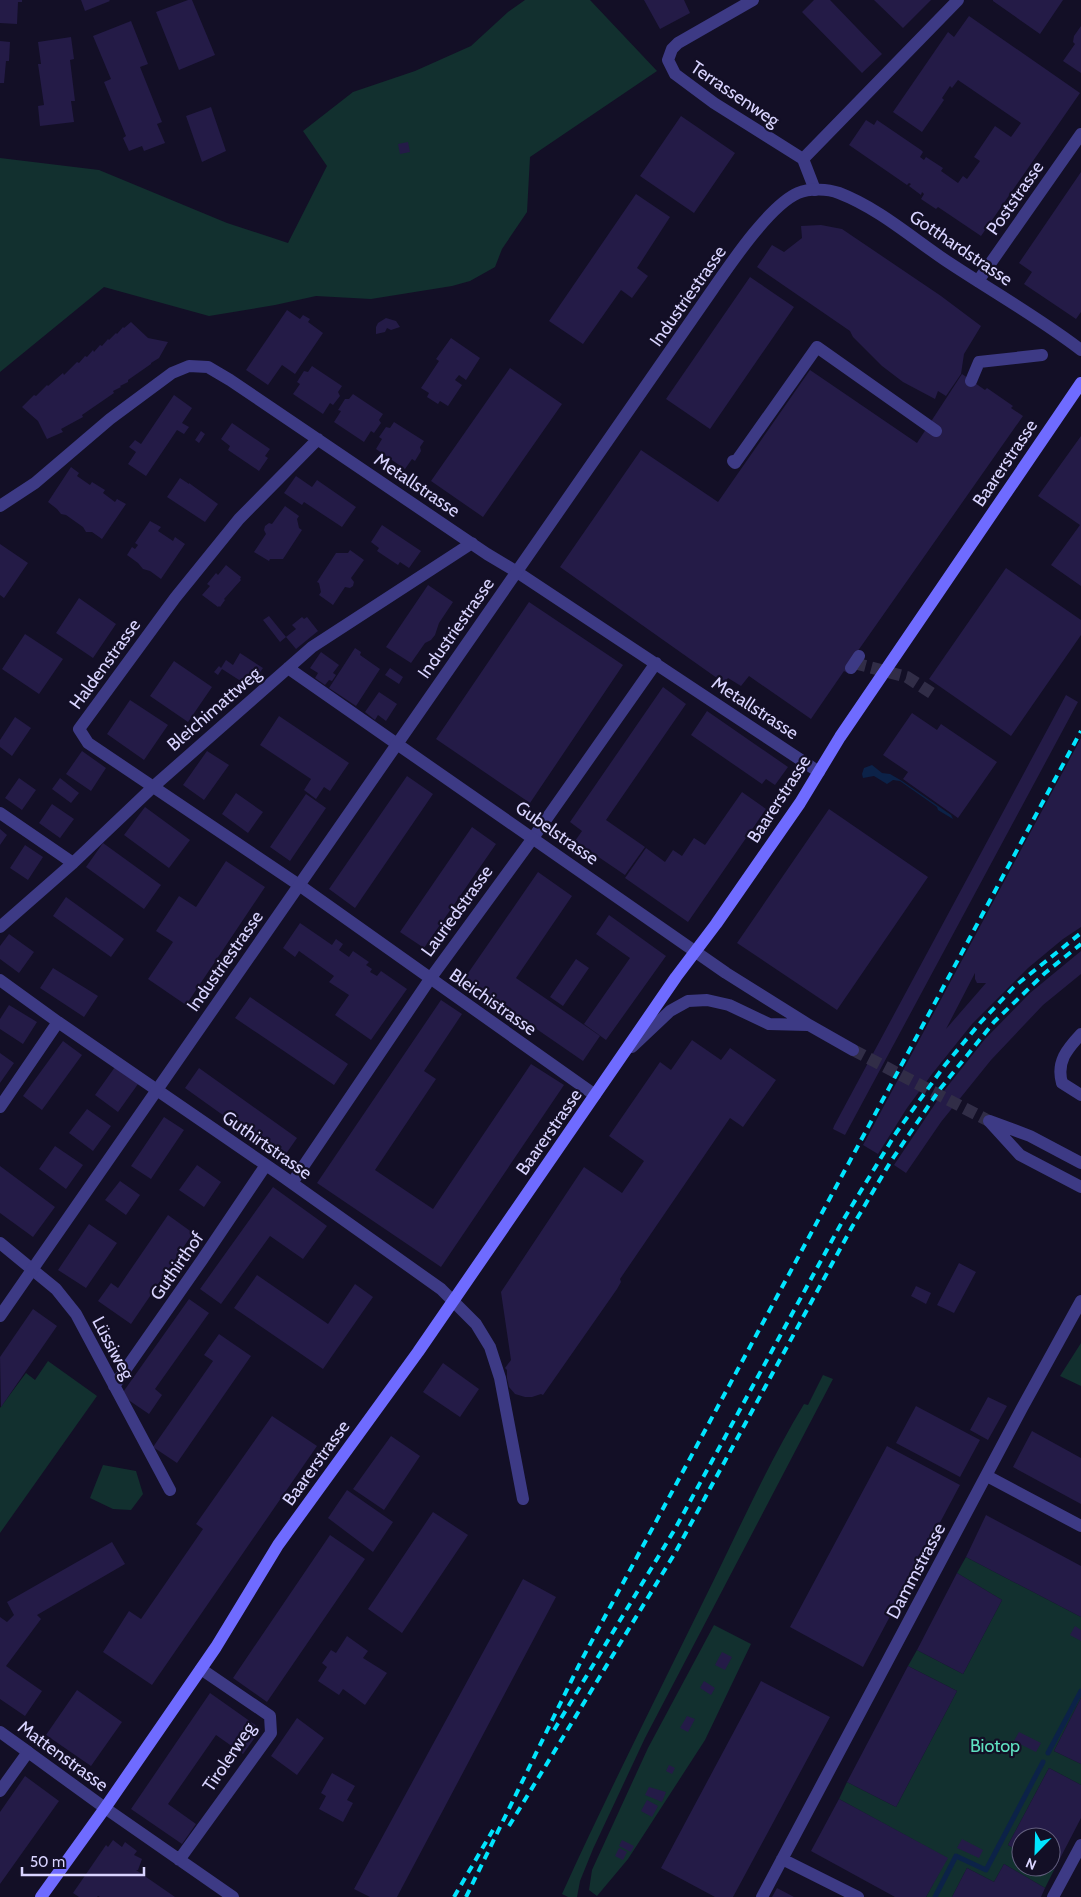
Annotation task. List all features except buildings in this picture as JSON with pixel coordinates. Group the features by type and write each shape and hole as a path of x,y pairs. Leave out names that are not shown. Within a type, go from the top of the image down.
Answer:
{"main road":[{"name":"Baarerstrasse","path":"40,1897 105,1808 201,1669 278,1544 418,1352 621,1057 783,827 840,737 1081,383"}],"street":[{"name":"Terrassenweg","path":"752,0 678,43 672,49 668,60 675,74 714,103 803,159"},
{"path":"815,190 803,159 958,0"},
{"name":"Poststrasse","path":"978,282 1081,134"},
{"name":"Gotthardstrasse","path":"815,190 837,192 864,204 978,282 1059,333 1081,350"},
{"name":"Industriestrasse","path":"0,1316 713,289 763,223 785,202 798,193 815,190"},
{"path":"733,461 736,463 817,348 936,431"},
{"path":"971,381 979,362 1042,355"},
{"name":"Metallstrasse","path":"0,506 35,483 110,419 172,373 189,366 208,367 819,772"},
{"name":"Haldenstrasse","path":"299,885 88,743 79,729 175,598 239,519 318,439"},
{"name":"Bleichimattweg","path":"0,927 73,863 154,786 312,647 472,543"},
{"name":"Lauriedstrasse","path":"292,1183 430,979 656,664"},
{"name":"Gubelstrasse","path":"288,668 726,972 809,1025 853,1050"},
{"path":"0,813 73,863"},
{"name":"Bleichistrasse","path":"299,885 595,1095"},
{"name":"Guthirtstrasse","path":"0,980 441,1289 476,1324 490,1347 500,1378 523,1499"},
{"name":"Gubelstrasse","path":"621,1057 670,1011 688,1001 707,1000 729,1005 769,1024 809,1025"},
{"path":"0,1107 58,1022"},
{"path":"1081,1034 1064,1054 1058,1072 1062,1083 1081,1095"},
{"path":"1081,1163 1030,1136 989,1121 1020,1156 1081,1187"},
{"name":"Guthirthof","path":"114,1386 266,1165"},
{"name":"Lüssiweg","path":"0,1243 56,1289 76,1314 170,1490"},
{"name":"Dammstrasse","path":"762,1897 1081,1301"},
{"path":"987,1476 1081,1526"},
{"name":"Tirolerweg","path":"179,1860 271,1733 270,1716 201,1669"},
{"name":"Mattenstrasse","path":"0,1732 179,1860 218,1893 233,1897"},
{"path":"0,1791 28,1752"},
{"path":"1053,1897 1081,1845"},
{"path":"782,1859 858,1897"}],"green space":[{"path":"525,0 590,0 657,71 530,157 527,212 502,249 495,267 470,281 452,286 371,299 316,296 209,316 104,287 0,372 0,158 99,170 227,223 288,243 327,166 303,131 353,92 415,71 471,46 508,12"},
{"path":"1081,1343 1081,1386 1060,1376"},
{"path":"48,1361 97,1396 0,1533 0,1408 26,1373 35,1380"},
{"path":"823,1375 833,1379 645,1738 593,1849 580,1881 577,1897 568,1897 562,1894 596,1820 764,1476 804,1404 808,1405"},
{"path":"103,1465 136,1471 143,1494 131,1510 113,1509 90,1498"},
{"name":"Biotop","path":"966,1557 1081,1617 1081,1698 1054,1751 1081,1764 1081,1785 1049,1768 1018,1827 1011,1827 1011,1839 1008,1845 1011,1847 1011,1868 1004,1864 994,1882 967,1868 952,1897 926,1897 947,1858 839,1799 847,1782 896,1807 957,1691 908,1666 917,1650 963,1674 1002,1600 957,1573"},
{"path":"714,1625 751,1644 705,1740 628,1859 597,1896 589,1890 592,1870 648,1748"},
{"name":"Biotop","path":"1026,1877 1050,1877 1045,1888"}],"water":[{"path":"872,765 882,773 890,774 902,781 951,815 953,819 900,781 893,780 887,784 874,776 863,778 864,768"}],"waterway":[{"path":"1048,1753 1081,1691"},
{"path":"935,1897 956,1856 986,1870 1043,1762"}],"tunnel":[{"path":"854,663 907,677 936,696"},
{"path":"853,1050 989,1121"}],"railway":[{"path":"466,1897 580,1663 1081,731"},
{"path":"554,1730 675,1529 842,1222 896,1133 945,1065 980,1023 1015,986 1081,933"},
{"path":"509,1826 675,1553 852,1227 891,1161 940,1089 994,1022 1045,973 1081,944"},
{"path":"454,1897 493,1830"}]}
